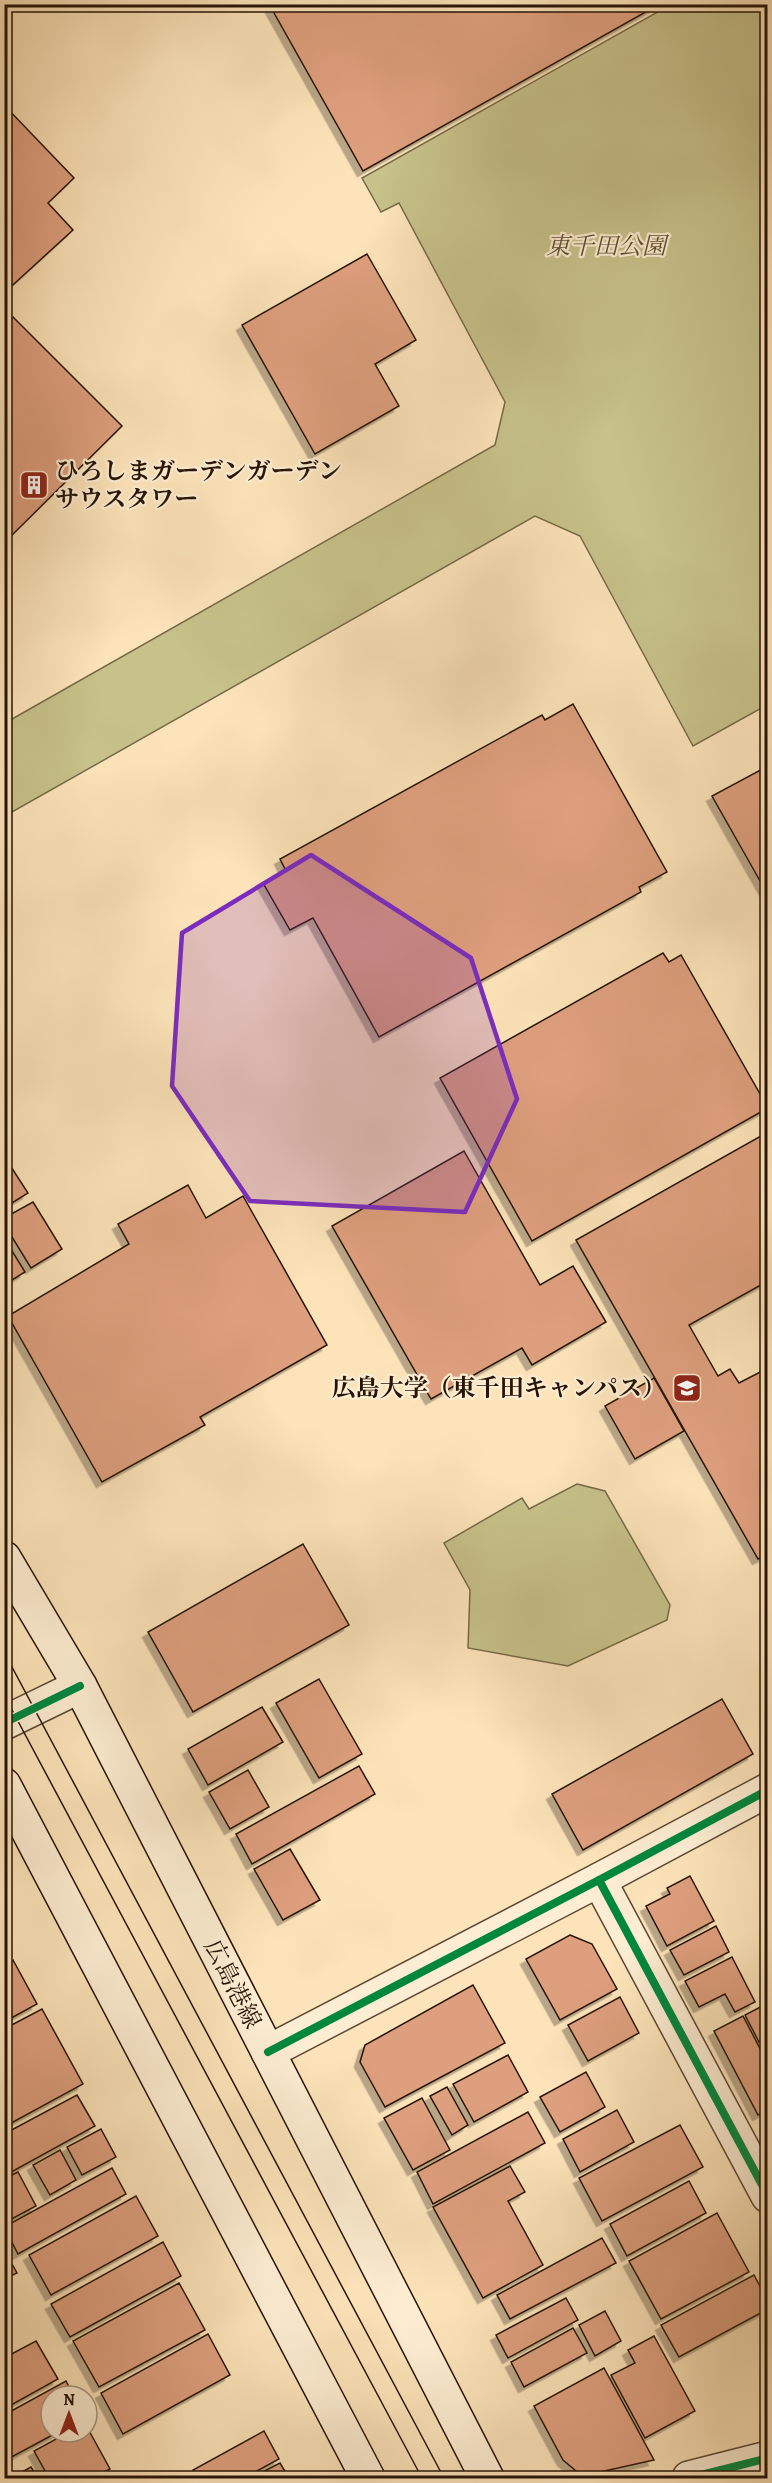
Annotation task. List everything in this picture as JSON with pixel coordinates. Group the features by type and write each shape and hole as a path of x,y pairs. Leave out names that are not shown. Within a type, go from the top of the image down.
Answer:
{"main road":[{"name":"広島港線","path":"4,1558 80,1686 487,2478"},
{"path":"4,1723 80,1686"},
{"path":"4,1785 368,2478"},
{"path":"268,2052 768,1790"},
{"path":"599,1880 763,2177"},
{"path":"689,2478 768,2458"}],"highlighted area":[{"path":"311,855 471,958 517,1099 465,1212 250,1201 172,1086 182,933"}],"green space":[{"name":"東千田公園","path":"670,5 767,5 767,705 693,746 580,536 535,516 5,816 5,723 495,445 505,402 399,203 381,212 362,178"},
{"path":"577,1484 605,1491 670,1605 667,1620 568,1666 468,1648 470,1590 444,1543 522,1498 529,1509"}],"building":[{"path":"269,4 660,4 363,171"},
{"path":"4,105 74,178 48,203 73,230 4,293"},
{"path":"367,254 416,340 375,364 399,406 315,454 242,325"},
{"name":"ひろしまガーデンガーデン サウスタワー","path":"13,317 122,426 4,543 4,326"},
{"path":"573,704 667,872 639,887 641,892 379,1037 313,918 290,930 263,883 286,871 280,859 542,715 545,720"},
{"path":"768,766 768,895 712,796"},
{"path":"663,953 669,962 681,955 768,1108 532,1241 440,1078"},
{"path":"768,1132 768,1281 689,1325 718,1376 730,1369 739,1383 768,1368 768,1554 758,1559 576,1240"},
{"path":"464,1151 540,1285 573,1266 606,1322 532,1365 522,1348 431,1399 332,1226"},
{"path":"4,1156 28,1193 4,1208"},
{"path":"188,1185 206,1218 243,1196 327,1345 200,1417 205,1425 102,1482 8,1316 129,1244 118,1224"},
{"path":"33,1202 62,1249 31,1268 4,1224 4,1218"},
{"path":"4,1238 25,1272 4,1285"},
{"path":"654,1378 684,1431 635,1459 605,1406"},
{"path":"303,1544 349,1625 193,1712 148,1632"},
{"path":"319,1679 362,1754 319,1778 276,1703"},
{"path":"722,1699 753,1754 583,1850 552,1794"},
{"path":"262,1707 283,1742 208,1785 188,1749"},
{"path":"359,1766 375,1794 252,1864 236,1834"},
{"path":"248,1770 269,1807 230,1829 209,1792"},
{"path":"290,1849 320,1900 283,1920 254,1869"},
{"path":"690,1876 714,1921 667,1946 646,1906 670,1894 667,1888"},
{"path":"716,1926 729,1952 684,1975 670,1950"},
{"path":"570,1935 592,1944 617,1989 560,2020 526,1959"},
{"path":"732,1957 755,2002 735,2012 725,1994 699,2007 685,1981"},
{"path":"13,1960 37,2004 4,2022 4,1965"},
{"path":"473,1985 505,2043 385,2107 360,2062 365,2045"},
{"path":"620,1997 639,2033 588,2061 568,2025"},
{"path":"768,2003 768,2038 759,2042 745,2015"},
{"path":"42,2009 83,2084 4,2127 4,2029"},
{"path":"743,2016 768,2064 768,2110 758,2115 714,2031"},
{"path":"508,2055 528,2092 474,2122 453,2084"},
{"path":"586,2072 605,2107 560,2132 540,2097"},
{"path":"447,2087 468,2125 452,2135 430,2096"},
{"path":"77,2095 95,2126 4,2176 4,2134"},
{"path":"422,2098 450,2150 413,2170 384,2118"},
{"path":"617,2110 634,2142 580,2172 563,2139"},
{"path":"528,2112 545,2143 433,2204 417,2172"},
{"path":"680,2125 703,2167 602,2221 579,2178"},
{"path":"101,2129 116,2157 82,2175 67,2147"},
{"path":"60,2150 76,2180 50,2195 33,2165"},
{"path":"510,2166 525,2192 508,2201 543,2265 483,2298 433,2207"},
{"path":"112,2168 126,2194 18,2254 4,2227"},
{"path":"18,2172 36,2206 4,2223 4,2179"},
{"path":"689,2181 706,2213 627,2256 610,2224"},
{"path":"136,2196 158,2236 51,2295 29,2255"},
{"path":"717,2213 749,2272 661,2319 629,2261"},
{"path":"602,2238 616,2263 510,2319 497,2295"},
{"path":"163,2242 181,2276 70,2337 51,2304"},
{"path":"4,2250 17,2273 4,2279"},
{"path":"754,2275 768,2301 768,2309 679,2357 661,2325"},
{"path":"179,2283 205,2330 99,2387 73,2341"},
{"path":"566,2298 578,2320 508,2358 496,2335"},
{"path":"605,2311 621,2341 595,2356 579,2325"},
{"path":"573,2328 587,2353 524,2387 511,2362"},
{"path":"208,2334 230,2375 123,2434 101,2393"},
{"path":"654,2336 695,2411 645,2438 611,2375 635,2363 628,2350"},
{"path":"36,2341 58,2379 49,2384 39,2384 39,2390 4,2409 4,2358"},
{"path":"604,2368 654,2460 582,2476 563,2460 534,2406"},
{"path":"39,2396 39,2442 6,2460 4,2415"},
{"path":"264,2431 279,2459 244,2478 197,2478 193,2470"},
{"path":"47,2444 96,2444 110,2469 92,2478 49,2478 34,2451"},
{"path":"280,2463 289,2478 251,2478"},
{"path":"31,2467 38,2478 11,2478"}],"tram line":[{"path":"4,1652 444,2478"},
{"path":"4,1695 422,2478"}],"cycle path":[{"path":"4,1723 80,1686"},
{"path":"268,2052 768,1790"},
{"path":"599,1880 768,2196"},
{"path":"689,2478 768,2458"}],"place":[{"name":"ひろしまガーデンガーデン サウスタワー","path":"34,485"},
{"name":"広島大学（東千田キャンパス）","path":"687,1388"}]}
